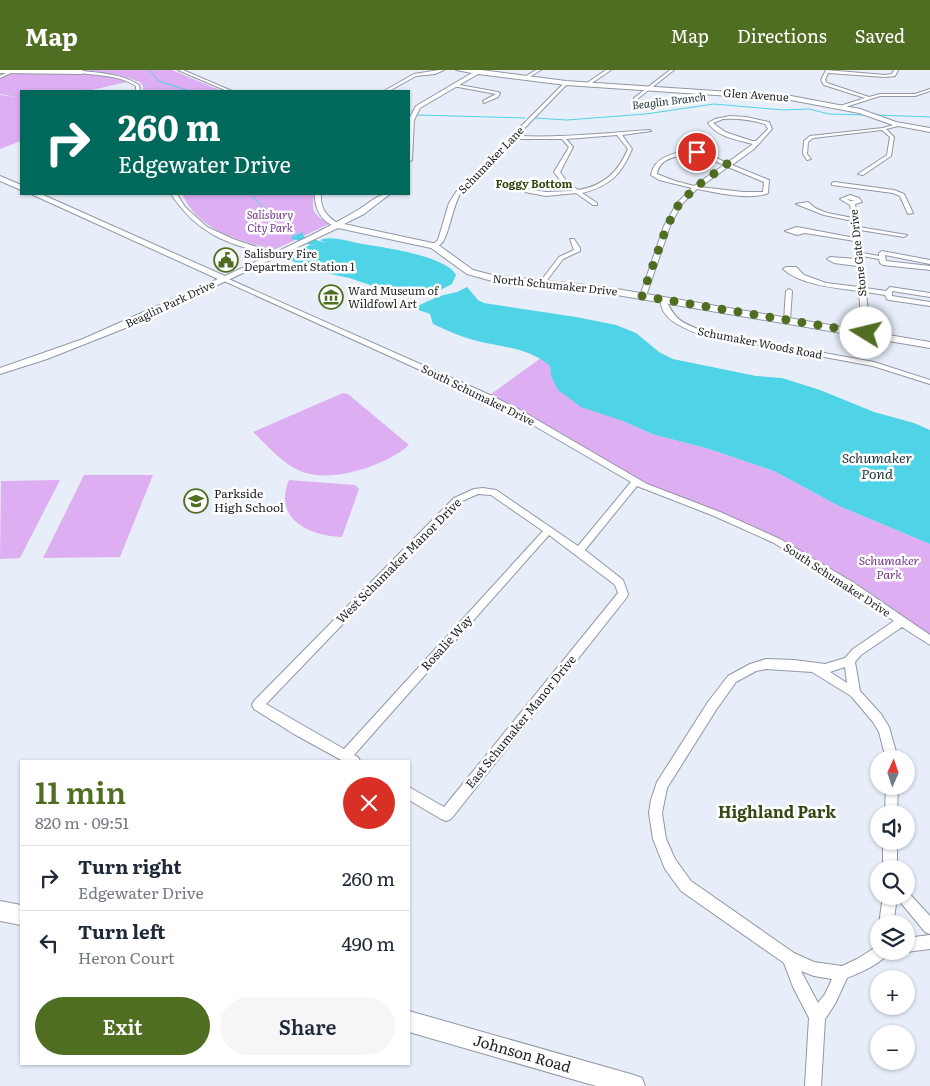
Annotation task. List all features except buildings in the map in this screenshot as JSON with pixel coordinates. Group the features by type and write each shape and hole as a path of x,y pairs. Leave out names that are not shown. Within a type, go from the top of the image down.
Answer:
{"street":[{"path":"82,72 95,70"},
{"path":"180,70 227,90"},
{"path":"388,90 415,76 432,74 442,70"},
{"name":"Glen Avenue","path":"459,70 566,83 787,97 865,112 896,125 930,130"},
{"path":"525,78 538,70"},
{"path":"588,84 609,70"},
{"path":"635,99 672,70"},
{"path":"868,98 825,84 823,80 827,71 885,76 894,75 896,70"},
{"path":"0,71 107,74 129,80 138,86 138,90"},
{"path":"0,77 13,71"},
{"path":"410,140 411,120 418,107 479,71"},
{"name":"Schumaker Lane","path":"434,246 441,241 452,203 458,193 566,83"},
{"path":"454,85 498,93 497,96 484,102"},
{"path":"842,107 884,94 917,95 930,90"},
{"path":"410,106 418,107"},
{"path":"642,296 673,213 679,204 696,187 752,148 770,129 767,123 749,118 718,119 710,123 714,129 740,139 756,142"},
{"path":"809,159 805,155 805,148 806,141 812,137 883,129 896,125"},
{"path":"861,174 889,156 892,137 883,129"},
{"path":"513,136 546,139 649,131"},
{"path":"527,191 547,194 577,191 609,181 622,165 630,149 618,133"},
{"path":"563,138 571,147 570,152 558,166 557,172 565,183 595,204"},
{"path":"697,152 727,164 767,182 766,193 738,193 696,187 657,178 654,175 654,170 663,160 697,152"},
{"path":"0,178 20,188"},
{"path":"834,184 902,194 910,213"},
{"name":"Stone Gate Drive","path":"861,188 852,201 856,220 866,333"},
{"name":"South Schumaker Drive","path":"37,195 487,397 533,421 636,482 748,527 777,541 850,586 930,641"},
{"path":"175,195 187,214 204,229 236,243 275,254"},
{"path":"318,195 317,204 319,211 337,225"},
{"name":"Beaglin Park Drive","path":"0,371 87,342 337,225 368,208 385,195"},
{"path":"813,209 826,214 856,220"},
{"name":"North Schumaker Drive","path":"337,225 408,238 434,246 470,272 492,278 543,282 663,299 866,333 930,346"},
{"path":"856,228 904,236"},
{"path":"805,231 858,240"},
{"path":"543,282 561,258 577,251 572,240"},
{"path":"930,262 882,253 883,263 930,268"},
{"path":"859,260 882,258"},
{"path":"801,276 825,285 888,293"},
{"path":"888,293 890,289 930,295"},
{"path":"787,320 789,291"},
{"path":"888,293 889,298 930,304"},
{"name":"Schumaker Woods Road","path":"663,299 664,308 671,318 701,334 874,364 930,382"},
{"path":"578,551 636,482"},
{"name":"West Schumaker Manor Drive","path":"350,759 258,705 457,500 468,493 478,490 493,492 614,578 619,583 623,594"},
{"name":"Rosalie Way","path":"350,759 548,531"},
{"name":"East Schumaker Manor Drive","path":"410,794 446,815 623,594"},
{"path":"870,959 842,973 814,968 789,958 686,886 674,873 667,861 658,834 656,819 657,795 712,706 732,679 747,669 766,664 834,668 849,661 857,652 901,622"},
{"path":"849,661 855,693"},
{"path":"815,668 855,693 877,718 885,731 890,750"},
{"path":"911,905 930,927"},
{"path":"0,911 20,915"},
{"path":"915,944 930,942"},
{"path":"789,958 798,982 816,1017 813,1086"},
{"path":"816,1017 830,999 842,973"},
{"name":"Johnson Road","path":"410,1021 634,1086"}],"green space":[{"path":"0,70 172,70 220,90 143,90 140,82 119,75 84,71"},
{"path":"13,72 71,73 114,78 127,82 91,90 20,90 20,141 0,149 0,95 16,97 0,94 0,78"},
{"name":"Salisbury City Park","path":"183,195 314,195 313,209 320,218 329,224 274,250 234,238 221,232 198,217 189,207"},
{"name":"Schumaker Park","path":"541,358 550,366 551,376 623,421 652,434 709,449 774,471 839,506 930,544 930,641 777,541 662,493 487,397"},
{"path":"343,393 348,394 409,445 386,460 357,471 342,474 313,474 293,468 253,432"},
{"path":"84,475 153,475 120,557 43,558"},
{"path":"60,480 20,558 0,559 1,481"},
{"path":"289,480 355,485 359,489 342,537 317,533 306,529 297,522 290,514 286,505 285,493"}],"water":[{"name":"Schumaker Pond","path":"303,232 303,236 326,243 320,240 330,238 341,239 384,247 428,258 440,263 450,268 456,275 452,284 438,291 440,296 457,292 467,287 478,300 484,303 616,325 636,333 659,352 673,359 756,376 782,378 820,390 874,412 914,423 930,430 930,544 839,506 774,471 709,449 652,434 623,421 581,407 558,390 551,376 550,366 543,360 517,349 481,342 456,334 433,324 430,314 413,308 435,298 432,294 415,296 398,294 349,278 308,269 285,257 310,245 317,247 290,238"}],"waterway":[{"path":"149,70 159,81 186,90"},
{"name":"Beaglin Branch","path":"534,118 567,120 646,114 714,104 783,110 809,109 829,114 866,115"},
{"name":"Beaglin Branch","path":"418,115 525,118"},
{"name":"Beaglin Branch","path":"876,115 930,117"},
{"path":"252,195 262,207 264,215 280,228 295,236"}],"place":[{"name":"Salisbury Fire Department Station 1","path":"226,260"},
{"name":"Ward Museum of Wildfowl Art","path":"331,297"},
{"name":"Parkside High School","path":"196,501"}],"district":[{"name":"Foggy Bottom","path":"534,184"},
{"name":"Highland Park","path":"777,812"}],"route":[{"path":"697,152 727,164 696,187 673,213 642,296 866,333"}]}
